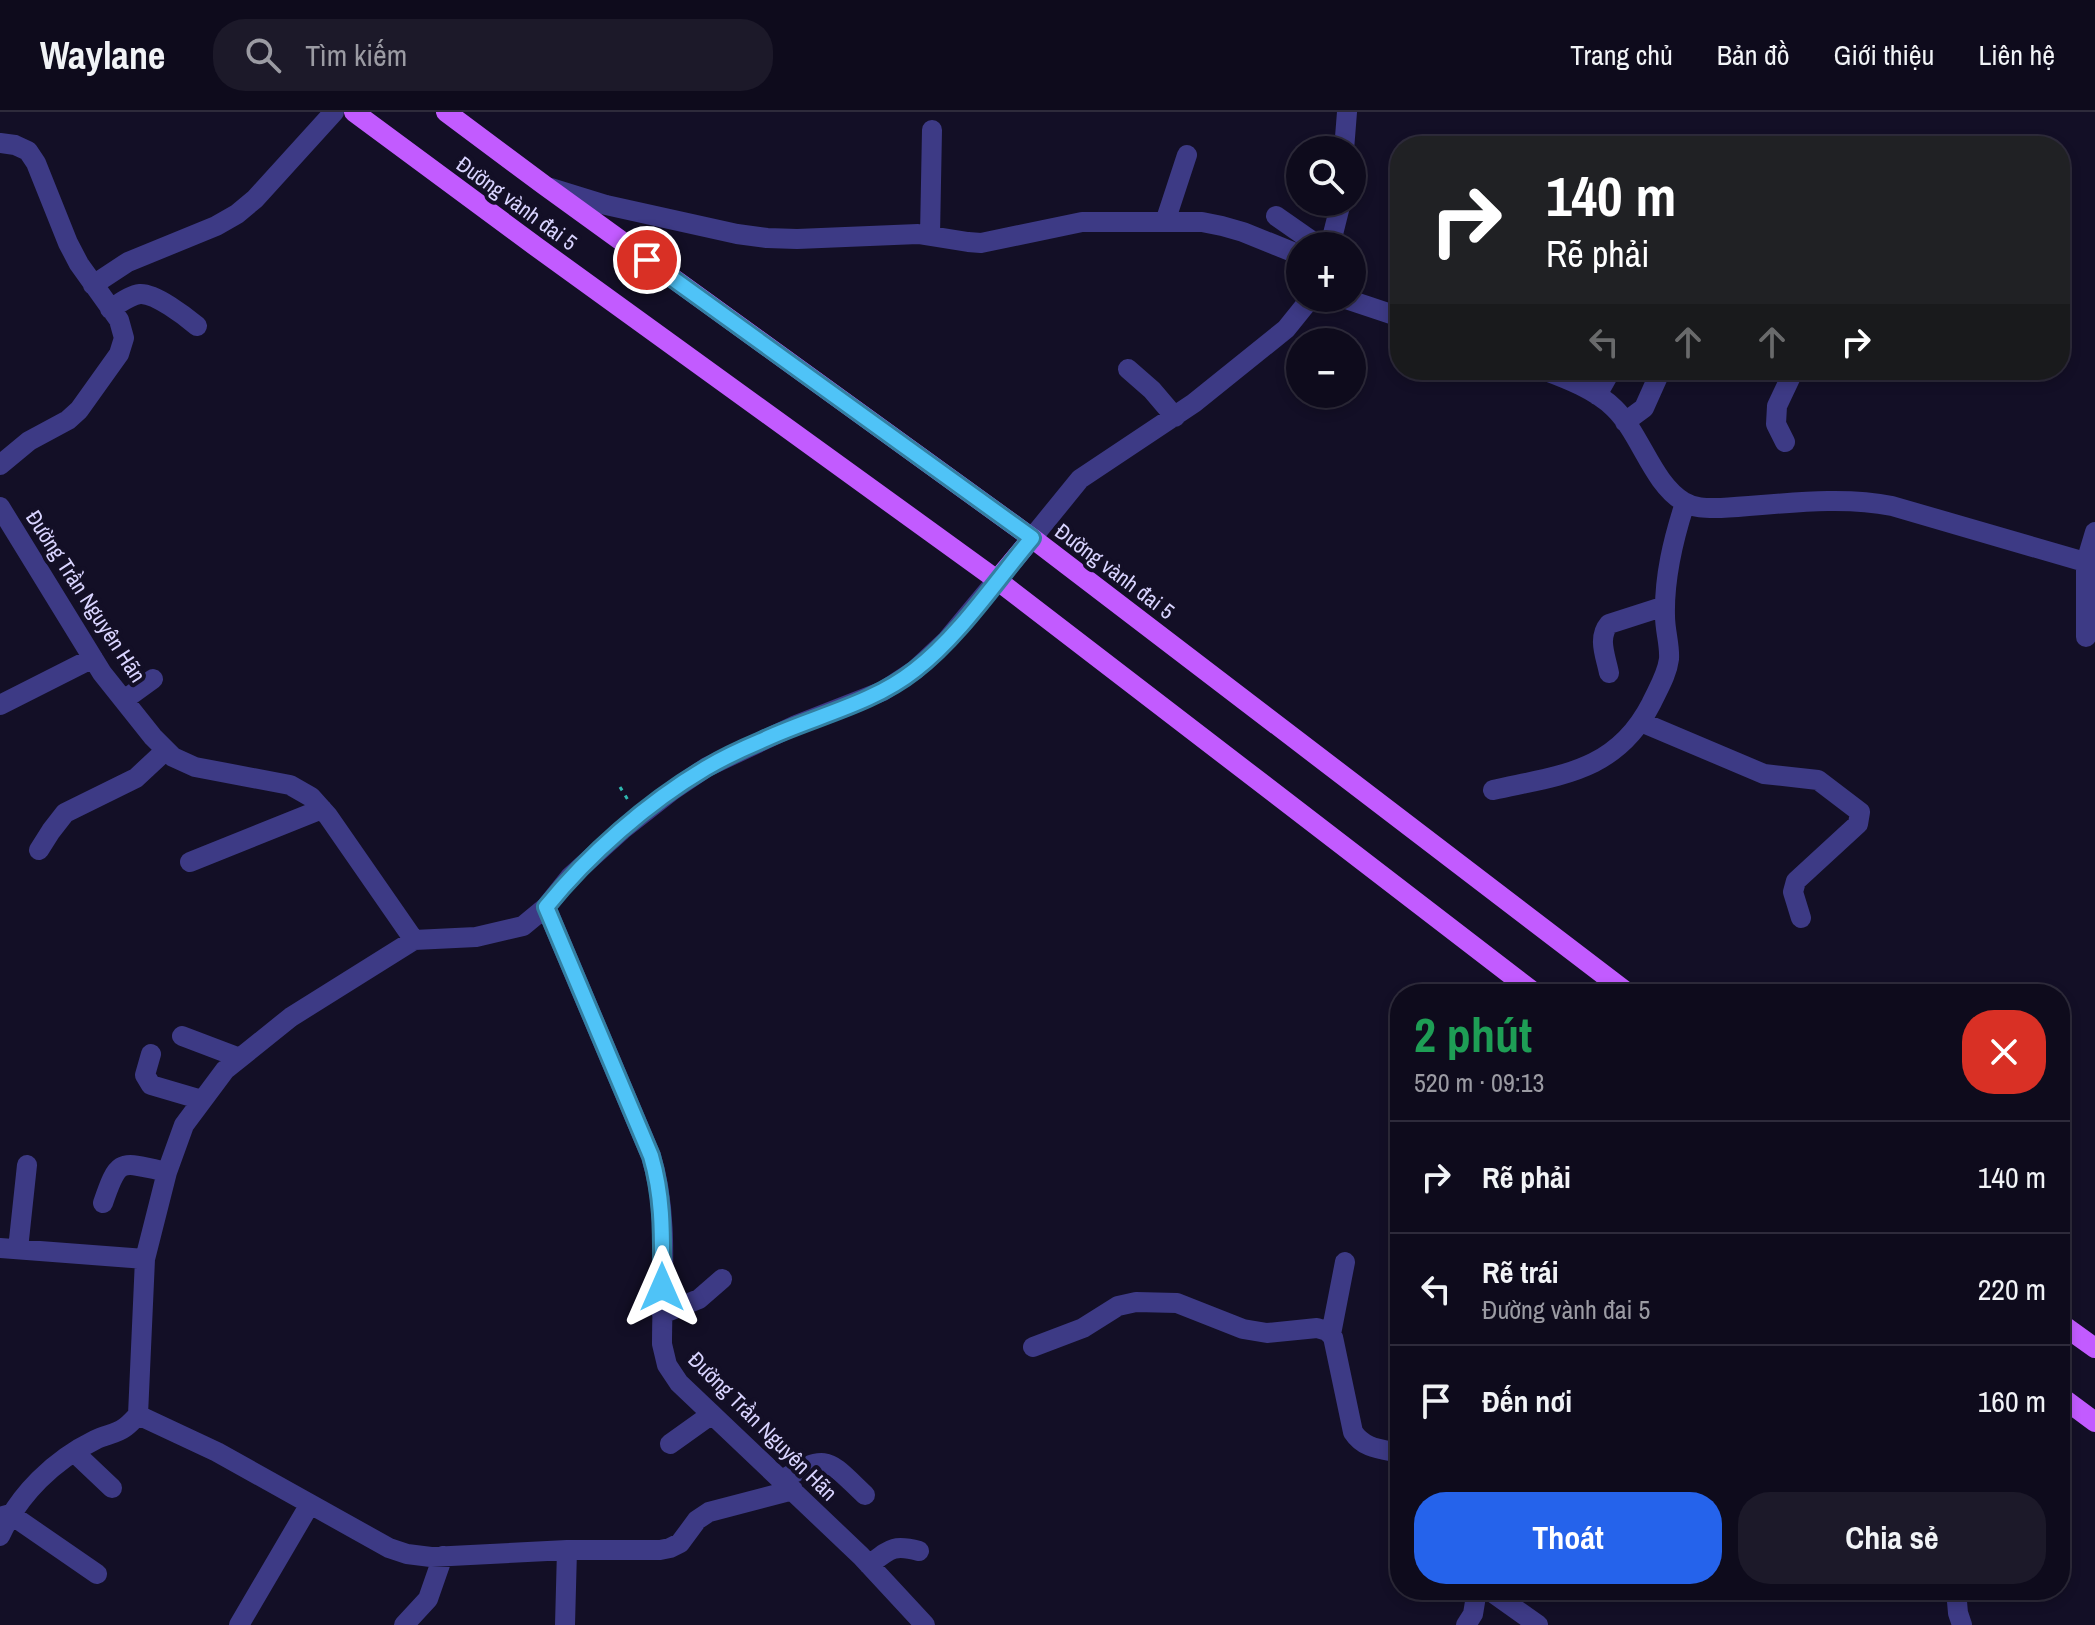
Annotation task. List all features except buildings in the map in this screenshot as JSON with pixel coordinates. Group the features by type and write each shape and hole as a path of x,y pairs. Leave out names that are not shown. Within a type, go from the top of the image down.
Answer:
{"main road":[{"name":"Đường vành đai 5","path":"354,112 997,580 1523,984"},
{"name":"Đường vành đai 5","path":"446,112 1032,538 1616,984"},
{"path":"997,580 1032,538"},
{"path":"2070,1330 2095,1348"},
{"path":"2070,1403 2095,1422"}],"street":[{"path":"93,285 128,262 216,226 237,214 255,199 334,112"},
{"path":"1345,136 1347,112"},
{"path":"930,235 932,130"},
{"path":"0,143 28,151 36,163 68,243 119,320 124,338 119,354 79,410 68,420 29,441 0,465"},
{"path":"1165,222 1187,155"},
{"path":"544,185 606,205 767,238 930,235 981,243 1068,224 1202,222 1222,226 1286,250"},
{"path":"1276,216 1299,232"},
{"path":"110,309 137,294 147,295 197,326"},
{"path":"1366,306 1390,314"},
{"path":"1032,538 1080,479 1194,403 1286,329 1300,312"},
{"path":"1128,369 1152,390 1175,417"},
{"path":"1569,380 1614,407 1667,487 1685,503 1702,508 1721,508 1870,501 2090,564"},
{"path":"1597,395 1605,380"},
{"path":"1625,422 1644,408 1657,380"},
{"path":"1785,442 1776,424 1777,406 1789,380"},
{"path":"1493,790 1572,772 1595,763 1615,750 1641,722 1666,674 1669,649 1665,606 1670,557 1685,503"},
{"name":"Đường Trần Nguyên Hãn","path":"0,507 102,673 153,737 173,757 195,767 290,785 311,797 414,940"},
{"path":"2086,637 2095,532"},
{"path":"0,1536 5,1516 64,1457 124,1429 138,1415 145,1259 167,1172 184,1125 225,1070 291,1017 414,940 476,937 523,926 546,907 570,877 622,830 707,767 784,730 883,691 915,670 947,640 997,580"},
{"path":"1609,673 1602,640 1605,628 1665,606"},
{"path":"0,705 93,658"},
{"path":"124,700 153,679"},
{"path":"1641,722 1764,774 1818,780 1860,812 1858,824 1796,881 1793,892 1801,918"},
{"path":"39,850 65,813 136,778 166,750"},
{"path":"190,862 322,809"},
{"name":"Đường Trần Nguyên Hãn","path":"546,907 651,1156 658,1180 662,1204 662,1344 667,1365 679,1383 869,1565 925,1625"},
{"path":"182,1036 240,1058"},
{"path":"151,1054 145,1075 151,1085 202,1100"},
{"path":"27,1165 9,1248 145,1259"},
{"path":"103,1203 112,1177 125,1165 167,1172"},
{"path":"1345,1262 1331,1334 1353,1432 1368,1447 1390,1451"},
{"path":"662,1314 699,1299 722,1279"},
{"path":"1033,1347 1083,1328 1118,1306 1136,1302 1177,1303 1254,1332 1317,1328 1331,1334"},
{"path":"670,1444 712,1414"},
{"path":"138,1415 217,1452 389,1548 407,1554 443,1556 670,1548 680,1543 697,1520 709,1512 787,1485 813,1462 826,1462 839,1470 865,1495"},
{"path":"74,1452 112,1488"},
{"path":"239,1625 310,1504"},
{"path":"5,1516 97,1574"},
{"path":"869,1565 901,1546 919,1551"},
{"path":"565,1625 567,1550"},
{"path":"404,1625 428,1599 443,1556"},
{"path":"1466,1625 1473,1614 1475,1600"},
{"path":"1503,1600 1538,1625"},
{"path":"1957,1600 1962,1625"}],"route":[{"path":"647,260 1032,538 947,640 915,670 883,691 761,740 707,767 622,830 570,877 546,907 651,1156 662,1204 662,1287"}]}
